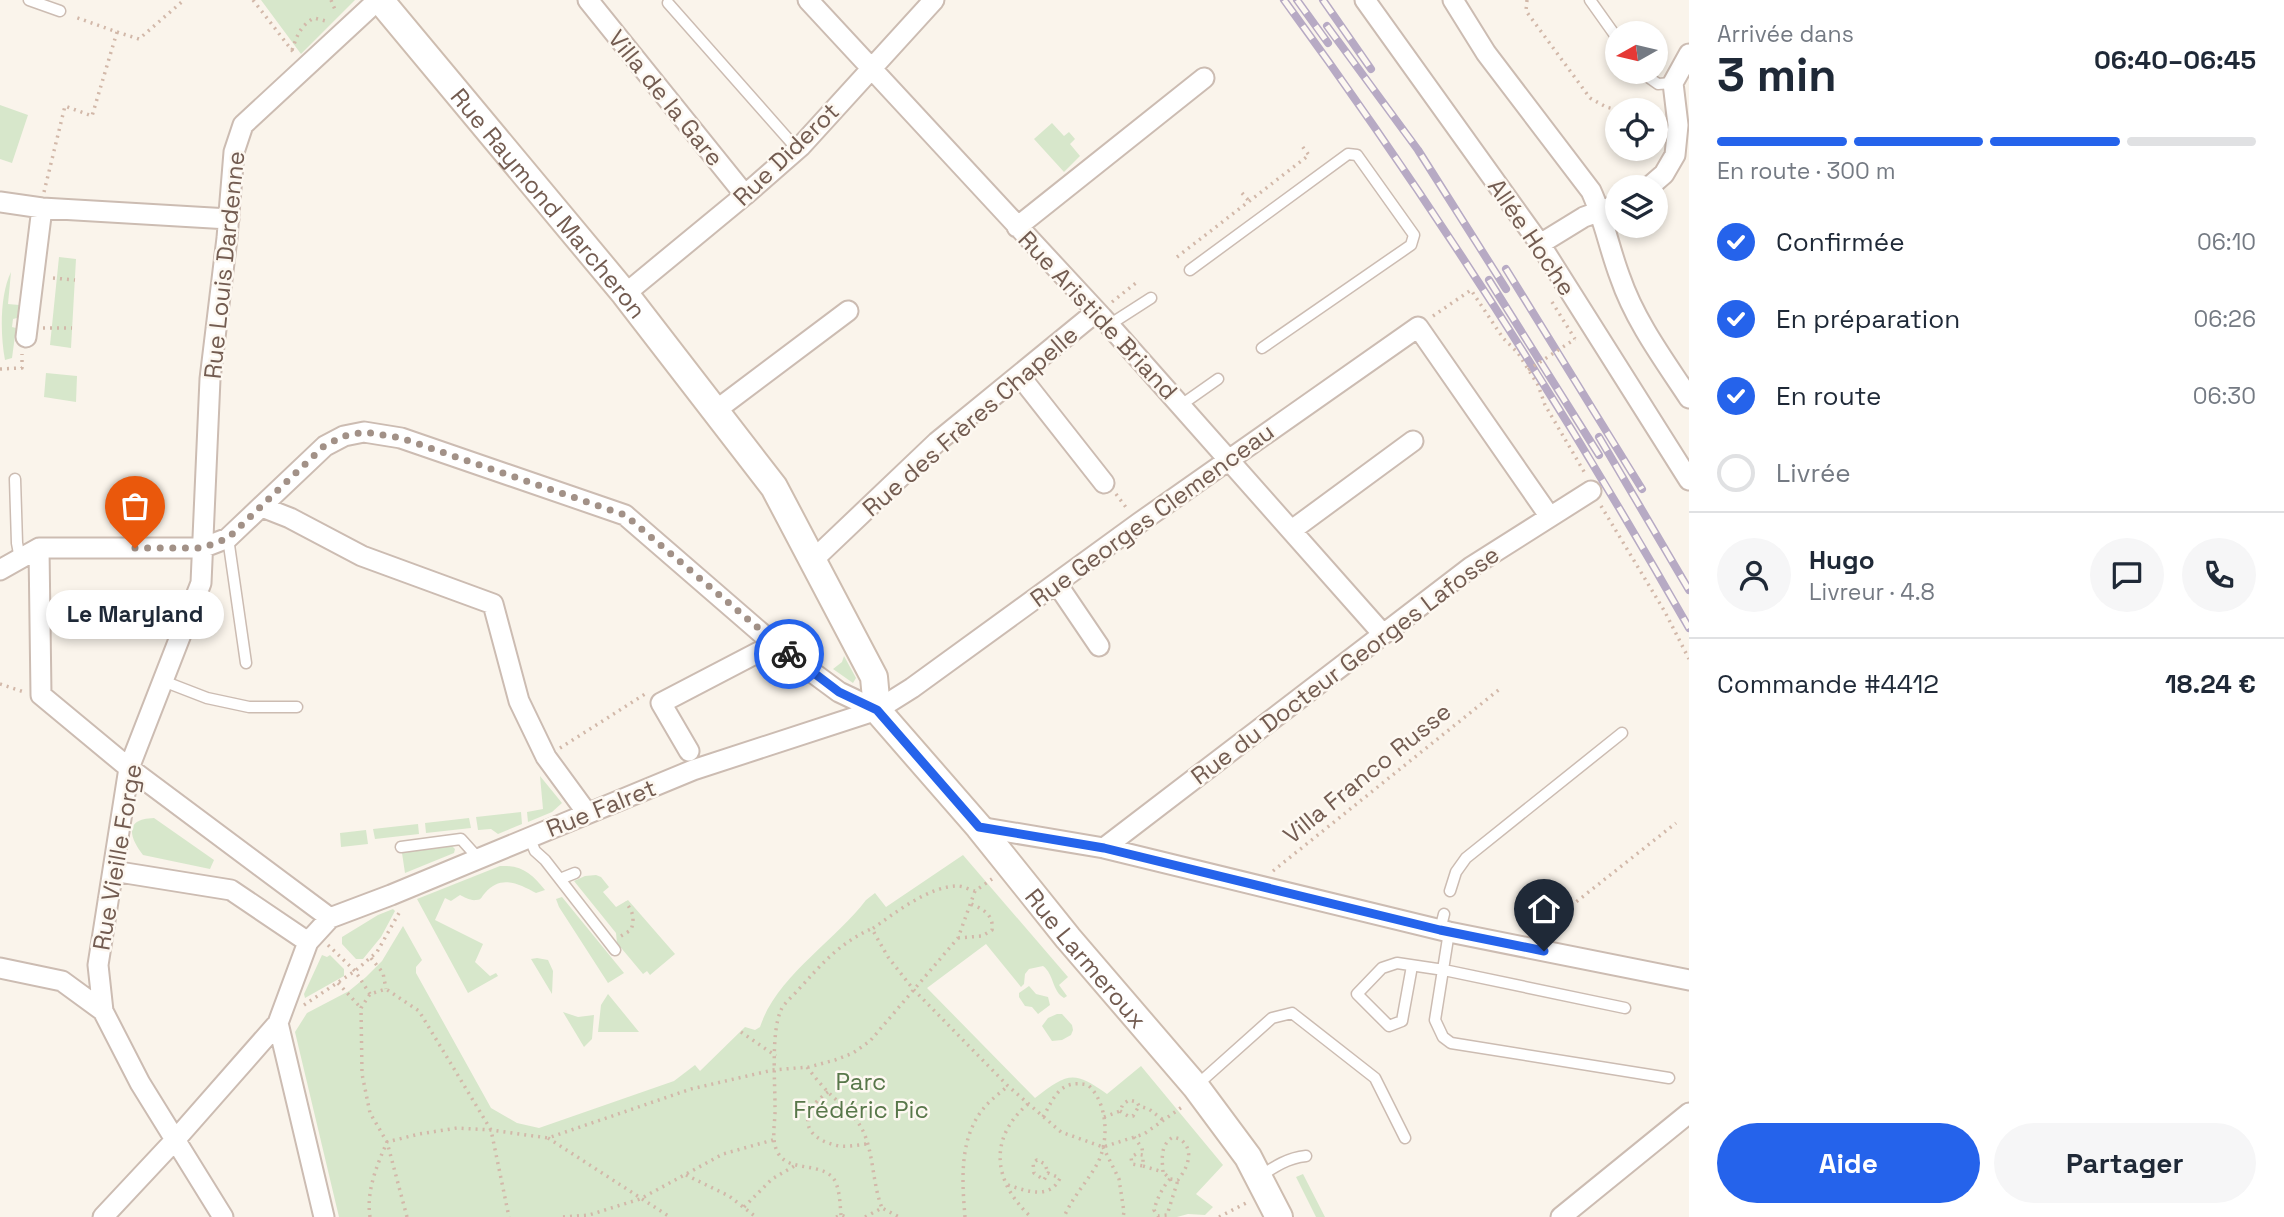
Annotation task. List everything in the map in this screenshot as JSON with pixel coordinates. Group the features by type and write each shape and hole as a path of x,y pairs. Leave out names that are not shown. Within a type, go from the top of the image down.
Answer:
{"main road":[{"name":"Rue Raymond Marcheron","path":"379,0 625,294 774,487 874,677 877,710"},
{"name":"Rue Larmeroux","path":"877,710 979,827 1068,939 1196,1087 1248,1157 1279,1217"}],"street":[{"name":"Rue Louis Dardenne","path":"202,548 210,379 234,152 243,125 304,66 379,0"},
{"name":"Villa de la Gare","path":"588,0 745,195"},
{"name":"Rue Aristide Briand","path":"808,0 1017,227 1104,314 1382,633"},
{"name":"Rue Diderot","path":"625,294 797,149 934,0"},
{"name":"Allée Hoche","path":"1365,0 1540,244 1689,480"},
{"path":"1452,0 1486,53 1591,191 1605,204"},
{"path":"1663,175 1675,155 1684,128 1674,83 1689,54"},
{"path":"1017,227 1203,78"},
{"path":"0,202 42,208 229,219"},
{"path":"25,340 42,208"},
{"path":"1540,244 1584,217 1605,209"},
{"path":"1614,238 1620,279 1650,339 1689,398"},
{"path":"715,411 848,311"},
{"name":"Rue des Frères Chapelle","path":"813,559 937,442 1019,375 1104,314"},
{"path":"1420,332 1550,517"},
{"name":"Rue Georges Clemenceau","path":"877,710 912,688 1230,459 1420,332"},
{"path":"1019,375 1104,483"},
{"path":"0,570 39,548 202,548 228,538 324,446 344,436 364,432 401,438 625,515 774,643 839,692 877,710"},
{"path":"1292,530 1413,441"},
{"name":"Rue du Docteur Georges Lafosse","path":"1104,848 1471,567 1591,491"},
{"path":"262,507 290,518 362,556 493,604 519,701 546,757 587,813"},
{"path":"39,548 41,695 129,768 330,918 312,938 278,1023 103,1217"},
{"name":"Rue Vieille Forge","path":"103,1011 98,965 129,768 201,583 202,548"},
{"path":"1057,584 1100,646"},
{"path":"690,751 661,703 774,643"},
{"name":"Rue Falret","path":"330,918 693,770 877,710"},
{"path":"979,827 1104,848 1255,886 1444,925 1520,947 1689,980"},
{"path":"113,871 231,890 312,938"},
{"path":"0,968 62,981 103,1011 140,1083 223,1217"},
{"path":"278,1023 324,1217"},
{"path":"1562,1217 1689,1113"}],"lane":[{"path":"29,0 60,11"},
{"path":"1590,0 1605,21"},
{"path":"668,3 797,149"},
{"path":"1668,83 1674,83"},
{"path":"1190,270 1348,154 1357,155 1414,234 1411,245 1262,348"},
{"path":"1104,314 1151,298"},
{"path":"1181,405 1218,379"},
{"path":"15,479 20,559"},
{"path":"228,538 246,663"},
{"path":"163,681 207,698 249,706 298,707"},
{"path":"1450,891 1456,872 1466,858 1622,733"},
{"path":"529,838 536,851 615,950"},
{"path":"401,847 461,839 479,859"},
{"path":"560,878 575,873"},
{"path":"1444,925 1444,970 1435,1020 1443,1037 1451,1043 1669,1078"},
{"path":"1412,966 1402,1021 1389,1026 1357,994 1382,968 1397,963 1444,970 1625,1008"},
{"path":"1196,1087 1272,1018 1292,1013 1375,1078 1405,1138"},
{"path":"1259,1178 1279,1164 1295,1157 1306,1156"}],"path":[{"path":"75,17 139,39 184,0"},
{"path":"253,0 304,66"},
{"path":"292,50 298,31 305,23 314,18 325,22 332,19 336,13 331,0"},
{"path":"1527,0 1526,11 1590,98 1605,106"},
{"path":"42,208 44,187 65,106 92,116 115,31"},
{"path":"1177,257 1309,155 1302,146"},
{"path":"1242,192 1249,201"},
{"path":"34,276 75,280"},
{"path":"1104,314 1137,282"},
{"path":"1420,332 1471,290 1538,385 1545,405 1592,485 1591,491 1651,589 1689,659"},
{"path":"1528,370 1574,339 1557,309"},
{"path":"0,369 22,368 25,340 72,328"},
{"path":"1104,483 1139,523"},
{"name":"Villa Franco Russe","path":"1255,886 1501,688"},
{"path":"546,757 653,690 661,703"},
{"path":"1520,947 1676,822"},
{"path":"548,1138 691,1089 774,1070 807,1068 853,1052 870,1041 958,938 975,891 992,879 999,888"},
{"path":"841,1216 836,1182 827,1172 785,1162 777,1153 773,1140 776,1122 774,1070 781,1009 836,948 853,937 872,929 908,904 925,896 959,886 975,891"},
{"path":"278,1023 355,971 377,952 399,913 409,888"},
{"path":"616,937 631,930 633,923 631,909 625,902"},
{"path":"958,938 982,936 992,930 990,916 971,904"},
{"path":"872,929 888,957 913,989 1008,1086 1061,1132 1103,1147 1144,1134 1182,1107 1190,1117"},
{"path":"312,938 355,971 370,994"},
{"path":"371,958 383,973 386,989 419,1011 491,1130 509,1217"},
{"path":"338,983 361,1008"},
{"path":"386,989 370,994 361,1008 362,1074 370,1113 387,1142 407,1217"},
{"path":"741,1032 776,1056"},
{"path":"807,1068 862,1129 876,1195 882,1208 899,1217"},
{"path":"1043,1117 1066,1084 1088,1085 1097,1094 1103,1118 1103,1147 1097,1164 1069,1206 1065,1217"},
{"path":"965,1217 962,1185 968,1137 984,1107 1008,1086"},
{"path":"828,1092 815,1102 808,1112 807,1122 811,1132 842,1146 867,1144"},
{"path":"1103,1118 1120,1111 1123,1104 1129,1100 1149,1109 1163,1120"},
{"path":"1028,1104 1008,1124 1000,1159 1007,1185 1016,1202 1031,1217"},
{"path":"1120,1111 1128,1116 1133,1115 1139,1106"},
{"path":"387,1142 457,1128 548,1138 670,1217"},
{"path":"1134,1137 1142,1148 1143,1166"},
{"path":"1163,1172 1164,1148 1169,1139 1176,1137 1184,1140 1189,1161 1178,1180 1167,1215 1158,1216 1154,1210 1155,1206 1164,1185 1170,1179"},
{"path":"563,1217 589,1214 640,1199 723,1154 773,1140"},
{"path":"370,1217 374,1172 387,1142"},
{"path":"1103,1147 1119,1179 1123,1217"},
{"path":"1143,1155 1136,1154 1131,1157 1133,1165 1163,1172 1170,1179 1178,1180"},
{"path":"1007,1185 1027,1192 1041,1193 1057,1185 1060,1178 1048,1173 1041,1162 1037,1160 1033,1163 1034,1173 1044,1180 1048,1173"},
{"path":"744,1207 772,1179 796,1165"},
{"path":"686,1175 729,1196 756,1217"},
{"path":"865,1217 882,1208"}],"green space":[{"path":"261,0 355,0 301,54"},
{"path":"0,105 28,115 12,163 0,159"},
{"path":"1052,123 1064,136 1069,132 1075,139 1070,144 1080,156 1064,172 1034,139"},
{"path":"59,257 76,259 71,348 50,345"},
{"path":"11,272 8,304 19,305 17,318 13,319 12,327 16,328 12,358 5,360 2,314"},
{"path":"46,373 77,376 76,402 44,397"},
{"path":"844,656 856,678 853,683 833,669 842,662"},
{"path":"540,776 562,803 552,812 528,822 527,812 543,809"},
{"path":"521,812 522,824 498,834 491,829 478,830 476,817"},
{"path":"154,818 214,860 210,869 143,855 132,836 132,830 138,822"},
{"path":"469,818 471,828 426,833 425,823"},
{"path":"418,824 419,834 375,839 373,829"},
{"path":"366,830 368,844 341,847 340,833"},
{"path":"452,846 454,853 405,873 402,853"},
{"name":"Parc Frédéric Pic","path":"963,855 1068,977 1059,985 1067,996 1064,998 1060,995 1043,966 1029,969 1021,987 986,944 927,988 1035,1098 1055,1083 1071,1078 1086,1081 1107,1094 1141,1066 1223,1165 1196,1194 1213,1207 1205,1215 339,1217 295,1032 307,1013 349,991 366,977 382,961 403,926 422,960 416,967 416,973 491,1108 517,1123 539,1128 674,1081 695,1065 700,1071 745,1027 755,1030 760,1027 768,1009 792,976 866,900 875,893 886,907"},
{"path":"500,866 514,867 526,872 545,890 536,893 517,884 504,882 491,887 478,900 460,895 451,901 445,898 435,920 483,944 475,962 490,976 496,973 498,976 468,993 417,899"},
{"path":"596,875 609,887 603,892 616,907 628,900 675,954 650,975 647,971 643,974 617,943 616,933 574,881"},
{"path":"562,897 624,973 608,983 559,907 556,899"},
{"path":"393,909 395,911 381,937 363,959 356,959 342,944 342,937"},
{"path":"322,955 330,955 344,969 344,976 305,998 304,994"},
{"path":"531,959 548,960 553,971 552,994"},
{"path":"1029,986 1036,994 1048,997 1050,1005 1038,1014 1032,1007 1025,1006 1019,997 1019,993"},
{"path":"608,994 639,1032 598,1032 601,1005"},
{"path":"563,1012 578,1017 594,1015 592,1039 584,1047"},
{"path":"1062,1014 1073,1030 1071,1035 1062,1040 1052,1041 1042,1026 1048,1018"},
{"path":"1303,1174 1325,1217 1316,1217 1296,1177"}],"railway":[{"path":"1284,0 1392,153 1546,387 1689,628"},
{"path":"1297,0 1328,43"},
{"path":"1323,0 1371,69"},
{"path":"1327,26 1418,150 1506,289"},
{"path":"1506,269 1642,489"},
{"path":"1489,280 1599,455"},
{"path":"1599,437 1689,590"}],"way so far":[{"path":"135,548 202,548 228,538 324,446 344,436 364,432 401,438 625,515 755,628 789,654"}],"place":[{"name":"Le Maryland","path":"135,548"}],"route":[{"path":"789,654 839,692 877,710 979,827 1104,848 1440,930 1544,951"}]}
